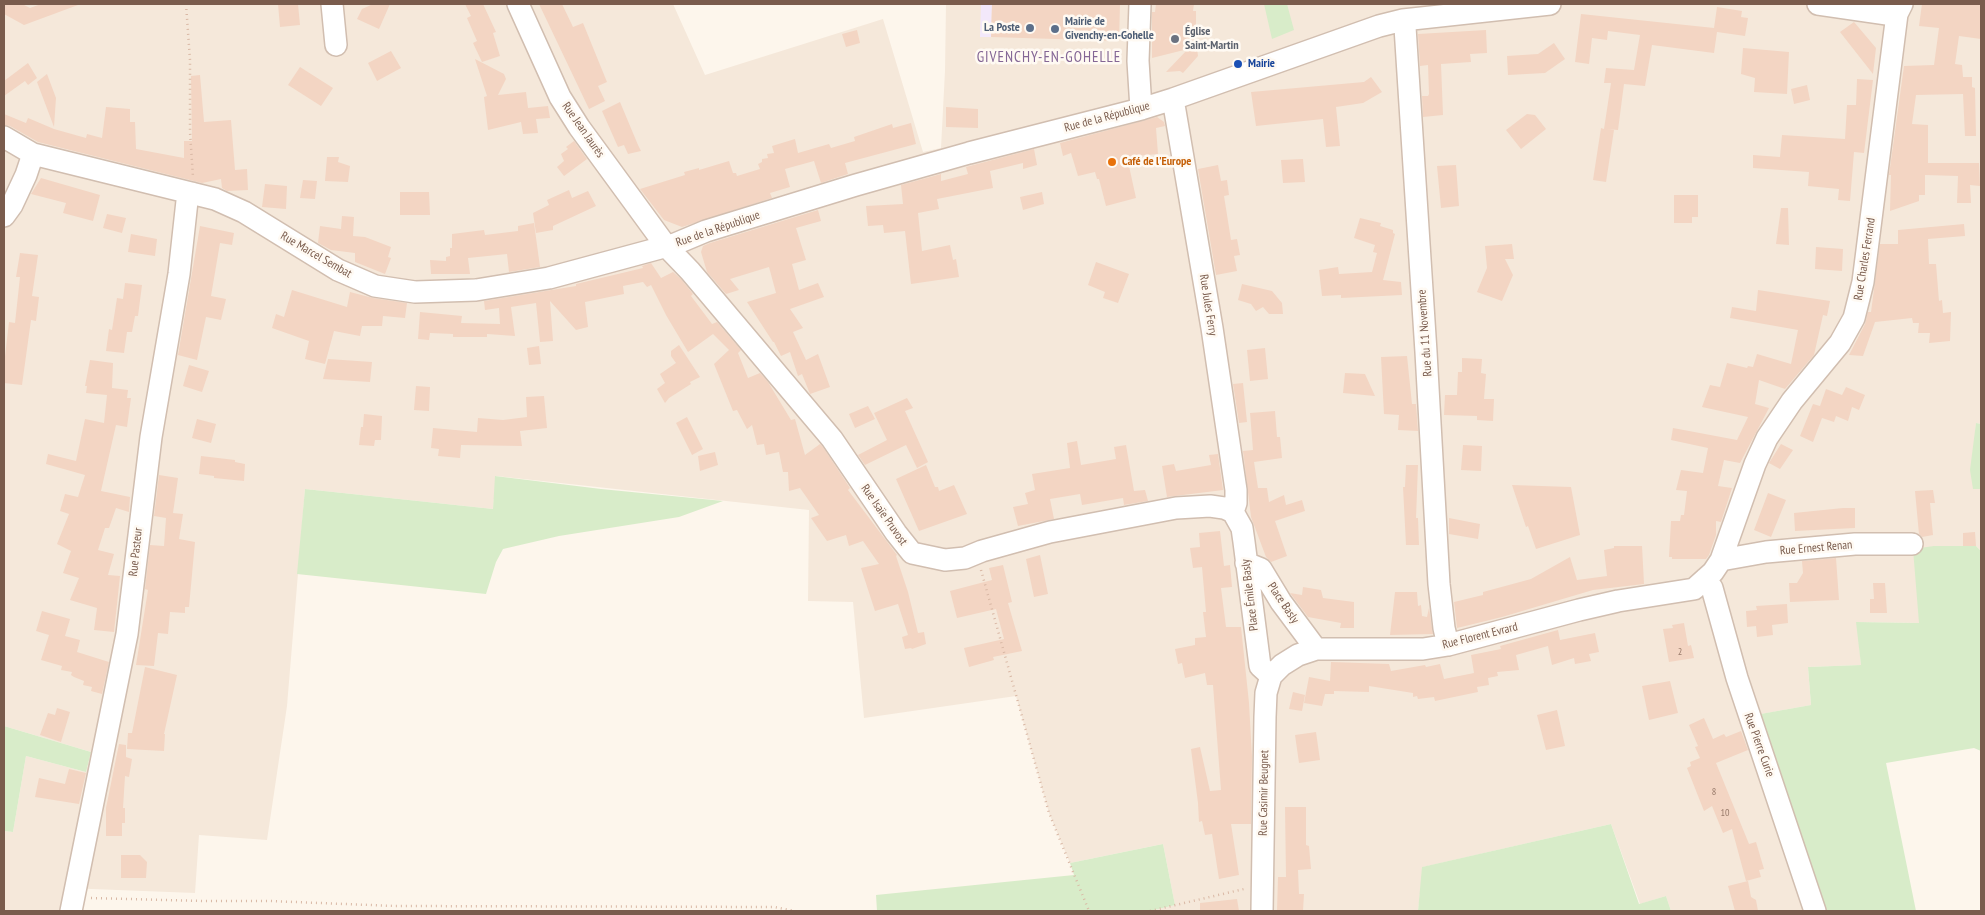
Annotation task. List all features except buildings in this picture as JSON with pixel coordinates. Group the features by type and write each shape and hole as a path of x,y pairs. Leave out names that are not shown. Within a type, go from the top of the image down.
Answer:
{"street":[{"path":"332,4 336,45"},
{"name":"Rue Jean Jaurès","path":"518,4 560,97 579,127 666,246"},
{"path":"1140,4 1138,61 1140,103"},
{"name":"Rue de la République","path":"666,246 856,185 1140,103 1173,99 1379,26 1403,20 1550,4"},
{"path":"1818,4 1887,14 1900,9"},
{"name":"Rue Charles Ferrand","path":"1699,584 1713,572 1721,560 1755,464 1767,438 1792,401 1840,343 1854,318 1863,282 1870,238 1900,9"},
{"name":"Rue du 11 Novembre","path":"1403,20 1405,27 1427,362 1439,584 1448,645"},
{"name":"Rue Jules Ferry","path":"1173,99 1212,328 1235,480 1236,503 1233,512"},
{"name":"Rue Marcel Sembat","path":"4,137 33,154 215,199 244,212 338,270 376,286 415,292 476,290 549,278 666,246"},
{"path":"4,215 12,205 26,175 33,154"},
{"name":"Rue Pasteur","path":"73,904 127,634 150,437 179,274 188,201 192,193"},
{"name":"Rue Isaïe Pruvost","path":"666,246 690,271 832,439 896,533 912,553 945,560 964,558 1050,532 1176,508 1210,506 1224,508 1233,512"},
{"name":"Place Émile Basly","path":"1233,512 1242,528 1260,666 1271,676"},
{"name":"Rue Ernest Renan","path":"1721,560 1766,552 1855,544 1912,544"},
{"name":"Place Basly","path":"1246,564 1261,569 1281,602 1316,649"},
{"name":"Rue Florent Evrard","path":"1271,676 1282,665 1298,655 1316,649 1423,648 1448,645 1579,610 1699,584"},
{"name":"Rue Pierre Curie","path":"1699,584 1712,588 1740,687 1815,911"},
{"name":"Rue Casimir Beugnet","path":"1262,911 1265,709 1266,692 1271,676"}],"path":[{"path":"186,4 190,60 190,132 194,185 192,193"},
{"path":"977,553 1049,813 1089,911"},
{"path":"1150,911 1263,885"},
{"path":"73,904 774,907 795,911"}],"shaded area":[{"path":"4,4 673,4 705,75 883,19 923,152 941,148 946,4 1981,4 1981,424 1976,423 1973,489 1981,489 1981,551 1976,546 1934,546 1919,623 1857,622 1861,665 1808,667 1811,705 1756,715 1817,882 1825,911 1671,911 1666,896 1640,904 1611,824 1423,867 1418,911 1150,911 1175,905 1163,844 1070,863 1049,813 1016,696 864,718 853,602 808,601 809,510 496,476 493,509 305,489 287,706 267,840 199,835 195,893 66,888 61,911 4,911 4,831 13,832 26,756 86,772 91,752 4,726"},
{"path":"981,4 992,4 991,37 980,37"}],"green space":[{"path":"1264,4 1287,4 1294,30 1272,39"},
{"path":"1976,423 1981,424 1981,489 1973,489 1970,470"},
{"path":"495,476 723,501 679,517 559,536 503,549 496,562 486,594 297,574 305,489 493,509"},
{"path":"1934,546 1976,546 1981,551 1981,751 1974,748 1886,763 1916,911 1825,911 1817,882 1755,715 1811,705 1808,667 1861,665 1856,622 1919,623 1913,549"},
{"path":"4,726 91,752 86,772 26,756 13,832 4,831"},
{"path":"1611,824 1639,904 1666,896 1671,911 1418,911 1422,867"},
{"path":"1163,844 1175,905 1150,911 877,911 876,895 1074,875 1070,863"}],"place":[{"name":"La Poste","path":"1030,28"},
{"name":"Mairie de Givenchy-en-Gohelle","path":"1055,29"},
{"name":"Église Saint-Martin","path":"1175,39"},
{"name":"Mairie","path":"1238,64"},
{"name":"Café de l'Europe","path":"1112,162"}],"district":[{"name":"GIVENCHY-EN-GOHELLE","path":"1049,58"}]}
